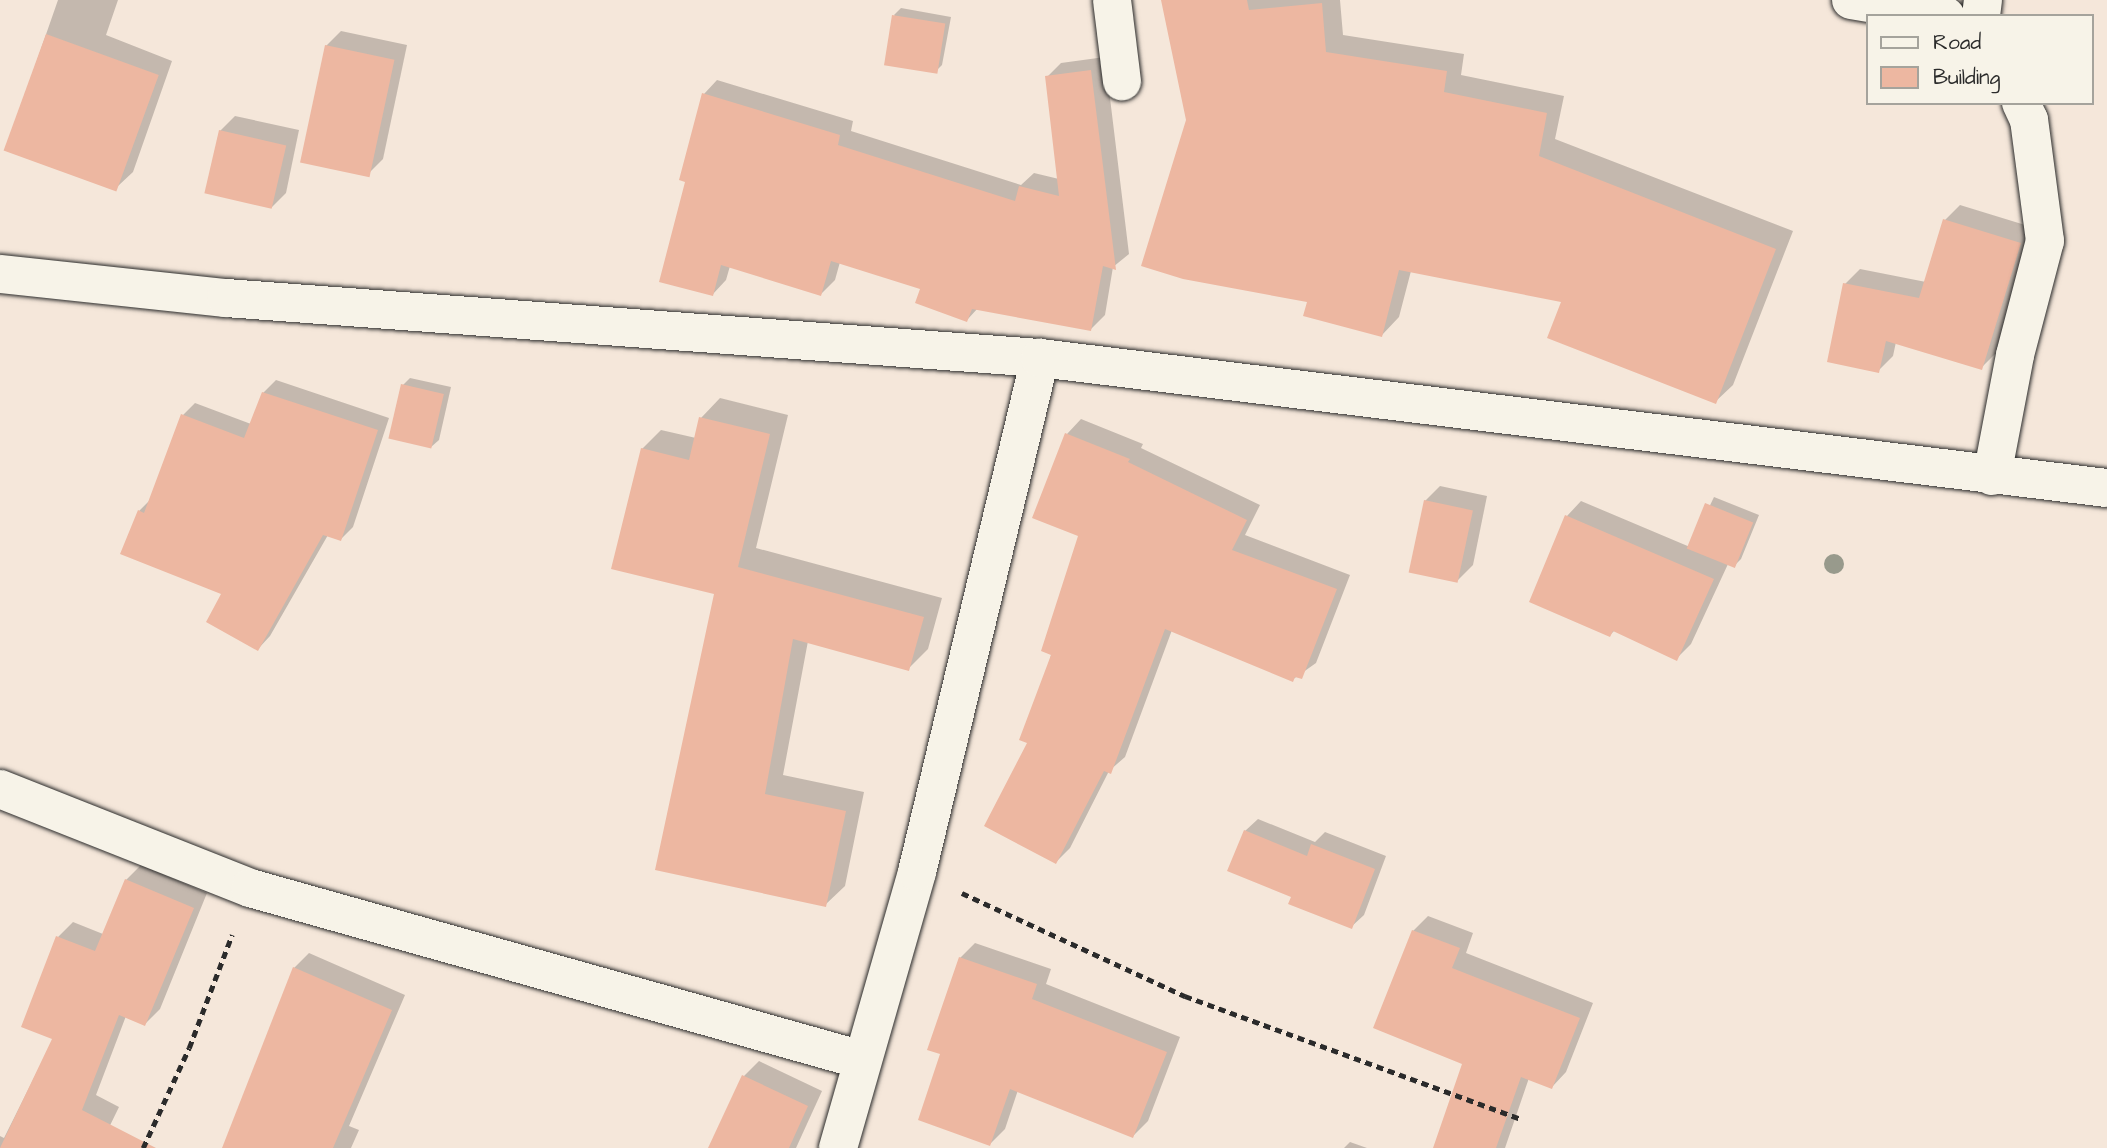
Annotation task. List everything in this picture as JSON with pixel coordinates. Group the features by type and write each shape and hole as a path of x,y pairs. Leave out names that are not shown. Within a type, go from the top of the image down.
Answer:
{"street":[{"path":"1112,0 1122,81"},
{"path":"1851,0 1934,14"},
{"path":"1992,476 2015,355 2045,241 2029,120 2022,105"},
{"path":"0,274 226,298 1040,358 2107,488"},
{"path":"838,1148 917,872 1040,358"},
{"path":"0,789 250,888 862,1060"}],"path":[{"path":"917,872 1185,996 1519,1118"},
{"path":"143,1148 189,1048 250,888"}],"building":[{"path":"1161,0 1247,0 1249,10 1322,3 1326,52 1447,71 1444,92 1547,113 1539,156 1776,249 1716,404 1547,338 1561,302 1399,270 1382,337 1303,316 1307,302 1183,279 1141,266 1186,120"},
{"path":"892,15 945,23 937,74 884,65"},
{"path":"46,34 159,75 116,192 4,151"},
{"path":"325,45 394,60 369,177 300,162"},
{"path":"1091,70 1116,270 1103,266 1091,331 972,309 967,322 915,303 920,289 831,261 821,296 721,265 713,296 659,282 685,182 679,180 702,93 840,135 838,145 1015,201 1019,186 1059,196 1045,76"},
{"path":"219,130 286,146 272,209 204,193"},
{"path":"1943,219 2021,243 1982,370 1886,341 1879,373 1827,362 1843,283 1919,298"},
{"path":"401,384 444,394 431,448 388,439"},
{"path":"262,392 378,430 341,541 323,535 258,651 206,622 221,594 120,554 138,510 144,513 181,414 244,438"},
{"path":"699,417 770,434 738,567 924,617 909,671 793,639 765,794 846,811 826,907 655,870 714,594 611,569 641,448 689,460"},
{"path":"1065,433 1130,459 1128,462 1247,520 1232,550 1337,589 1302,679 1295,677 1293,682 1165,629 1111,774 1104,771 1056,864 984,826 1027,743 1019,740 1051,655 1041,651 1078,536 1032,518"},
{"path":"1424,500 1473,510 1458,583 1409,572"},
{"path":"1705,503 1753,522 1735,568 1687,548"},
{"path":"1565,515 1714,579 1677,661 1613,631 1610,637 1529,602"},
{"path":"1244,830 1307,856 1311,844 1375,869 1352,929 1288,904 1291,897 1227,871"},
{"path":"125,879 194,908 145,1026 119,1015 82,1110 156,1148 0,1148 52,1039 21,1027 56,936 95,951"},
{"path":"1412,930 1460,948 1452,968 1580,1018 1552,1089 1521,1077 1496,1148 1433,1148 1462,1064 1373,1028"},
{"path":"959,957 1037,984 1032,999 1167,1052 1133,1138 1010,1089 990,1146 918,1120 940,1054 927,1050"},
{"path":"293,967 392,1010 333,1148 222,1148"},
{"path":"742,1075 808,1106 789,1148 708,1148"}]}
